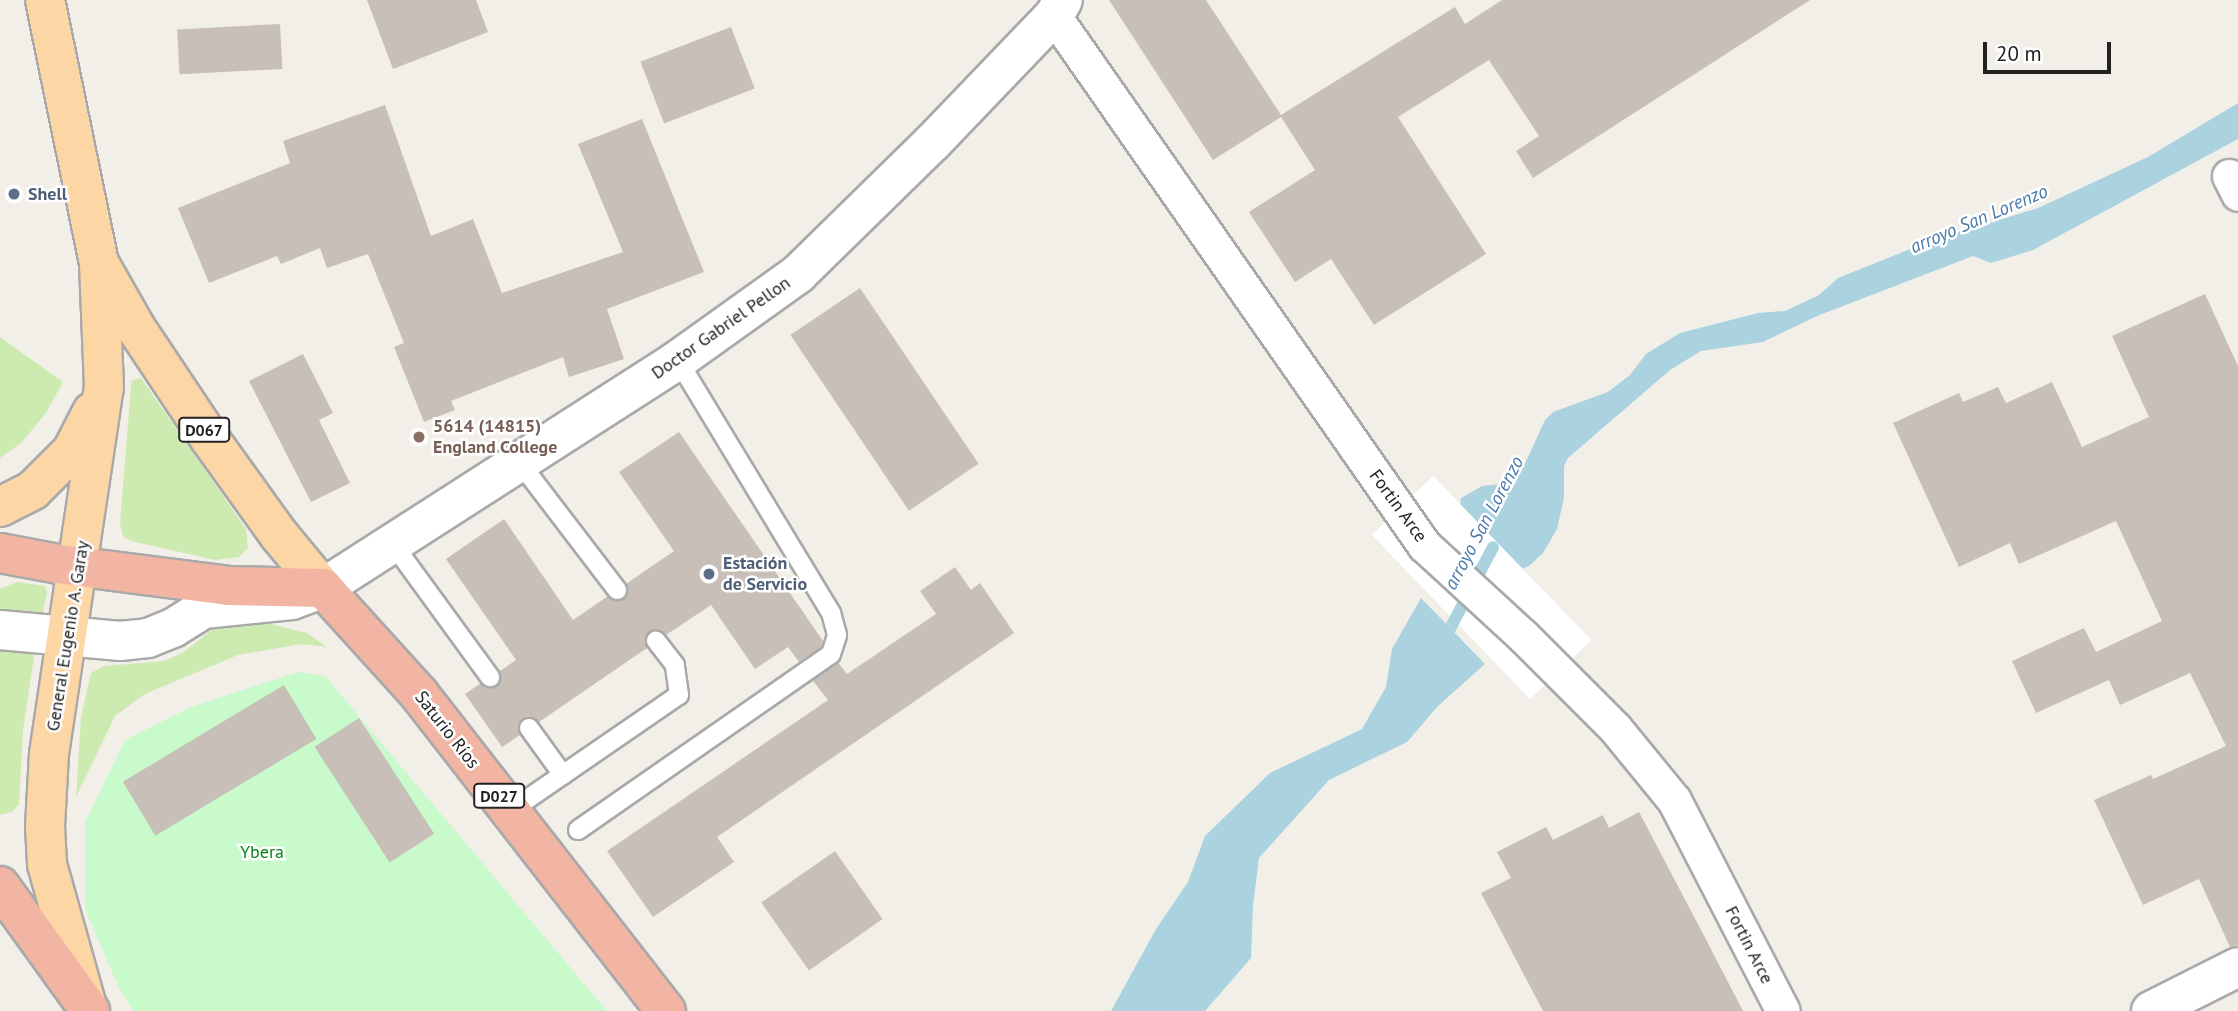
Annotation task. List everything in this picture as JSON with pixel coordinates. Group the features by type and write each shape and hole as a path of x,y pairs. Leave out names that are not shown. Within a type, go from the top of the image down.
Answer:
{"highway":[{"path":"0,553 229,586 324,588"},
{"name":"Saturio Ríos","path":"324,588 419,694 666,1011"},
{"path":"0,886 88,1008"}],"main road":[{"name":"D067","path":"45,0 99,263 136,328 210,439 279,535 324,588"},
{"name":"General Eugenio A. Garay","path":"88,1008 47,864 45,827 49,754 104,388 99,263"},
{"path":"0,507 33,490 72,451 104,388"}],"street":[{"name":"Doctor Gabriel Pellon","path":"0,630 120,641 148,638 173,628 203,610 292,600 324,588 678,360 798,274 932,143 1058,8"},
{"name":"Fortin Arce","path":"1058,8 1424,545 1523,636 1615,728 1674,800 1783,1011"},
{"path":"2151,1011 2238,967"}],"lane":[{"path":"578,830 831,654 836,635 831,613 678,360"},
{"path":"520,463 617,590"},
{"path":"393,544 490,677"},
{"path":"510,811 679,695 675,665 656,641"},
{"path":"529,728 563,775"}],"green space":[{"path":"0,337 63,382 46,413 21,443 0,458"},
{"path":"141,378 246,529 248,548 239,557 215,560 131,541 123,536 120,524 131,385 132,380"},
{"path":"17,582 45,586 47,593 42,617 0,615 0,589"},
{"path":"247,618 307,633 327,647 301,644 238,655 145,694 115,716 76,797 81,717 91,673 104,666 164,661 182,653 216,627"},
{"path":"0,647 30,652 34,657 23,730 19,804 12,812 0,815"},
{"name":"Ybera","path":"298,672 325,676 607,1011 133,1011 118,986 85,909 85,822 125,740 194,706"}],"water":[{"path":"2238,103 2238,139 2033,250 1991,263 1973,256 1817,316 1763,342 1701,351 1670,370 1568,458 1564,466 1564,498 1557,529 1543,553 1530,565 1504,578 1457,535 1461,498 1482,486 1509,483 1522,470 1545,420 1553,412 1608,392 1630,375 1646,354 1680,333 1758,313 1785,311 1819,295 1838,278 1933,240 2038,208 2148,157"},
{"path":"1421,598 1485,664 1438,706 1407,742 1329,780 1259,858 1253,905 1251,958 1205,1011 1111,1011 1156,929 1188,882 1205,836 1270,773 1362,729 1386,687 1392,649"}],"pier":[{"path":"1433,476 1591,640 1530,699 1372,535"}],"building":[{"path":"367,0 476,0 488,32 393,69"},
{"path":"1109,0 1206,0 1281,115 1455,7 1465,24 1502,0 1810,0 1533,178 1516,151 1539,136 1489,60 1398,117 1486,254 1374,325 1331,259 1295,282 1249,212 1315,170 1281,117 1213,160"},
{"path":"280,24 282,69 179,74 177,29"},
{"path":"731,27 755,89 664,123 640,62"},
{"path":"385,105 431,236 473,219 502,293 623,252 578,144 642,119 704,272 607,309 624,359 569,377 563,357 451,401 455,410 424,422 394,347 404,343 368,254 327,268 320,248 281,264 277,256 209,283 178,208 290,163 283,141"},
{"path":"860,288 979,464 909,511 790,335"},
{"path":"2205,294 2238,366 2238,945 2230,947 2199,879 2143,905 2094,800 2151,775 2153,779 2226,746 2190,673 2120,705 2109,680 2036,713 2012,661 2084,628 2096,652 2162,621 2116,521 2019,564 2010,543 1959,567 1893,423 1959,393 1963,402 1998,387 2006,403 2052,382 2082,447 2149,417 2112,336"},
{"path":"303,354 333,413 319,420 350,483 311,502 249,381"},
{"name":"Estación de Servicio","path":"679,432 823,641 821,647 799,662 788,647 755,669 711,605 666,635 660,630 650,632 645,637 647,648 539,722 533,717 523,718 518,724 520,735 502,747 465,694 481,683 486,688 496,687 501,681 500,671 516,660 446,559 504,519 573,620 608,596 613,601 623,599 628,594 626,584 674,551 619,472"},
{"path":"955,567 971,590 980,583 1014,633 717,837 734,862 653,917 607,851 828,700 813,681 838,662 847,674 936,614 920,591"},
{"path":"284,685 316,739 155,836 123,782"},
{"path":"359,718 434,834 390,863 315,747"},
{"path":"1639,812 1743,1011 1543,1011 1481,893 1511,878 1497,852 1546,827 1553,840 1603,815 1609,828"},
{"path":"835,851 883,919 809,971 761,903"}],"waterway":[{"name":"arroyo San Lorenzo","path":"1443,642 1493,547"}],"place":[{"name":"Shell","path":"14,194"},
{"name":"5614 (14815) England College","path":"419,437"},
{"name":"Estación de Servicio","path":"709,574"}]}
